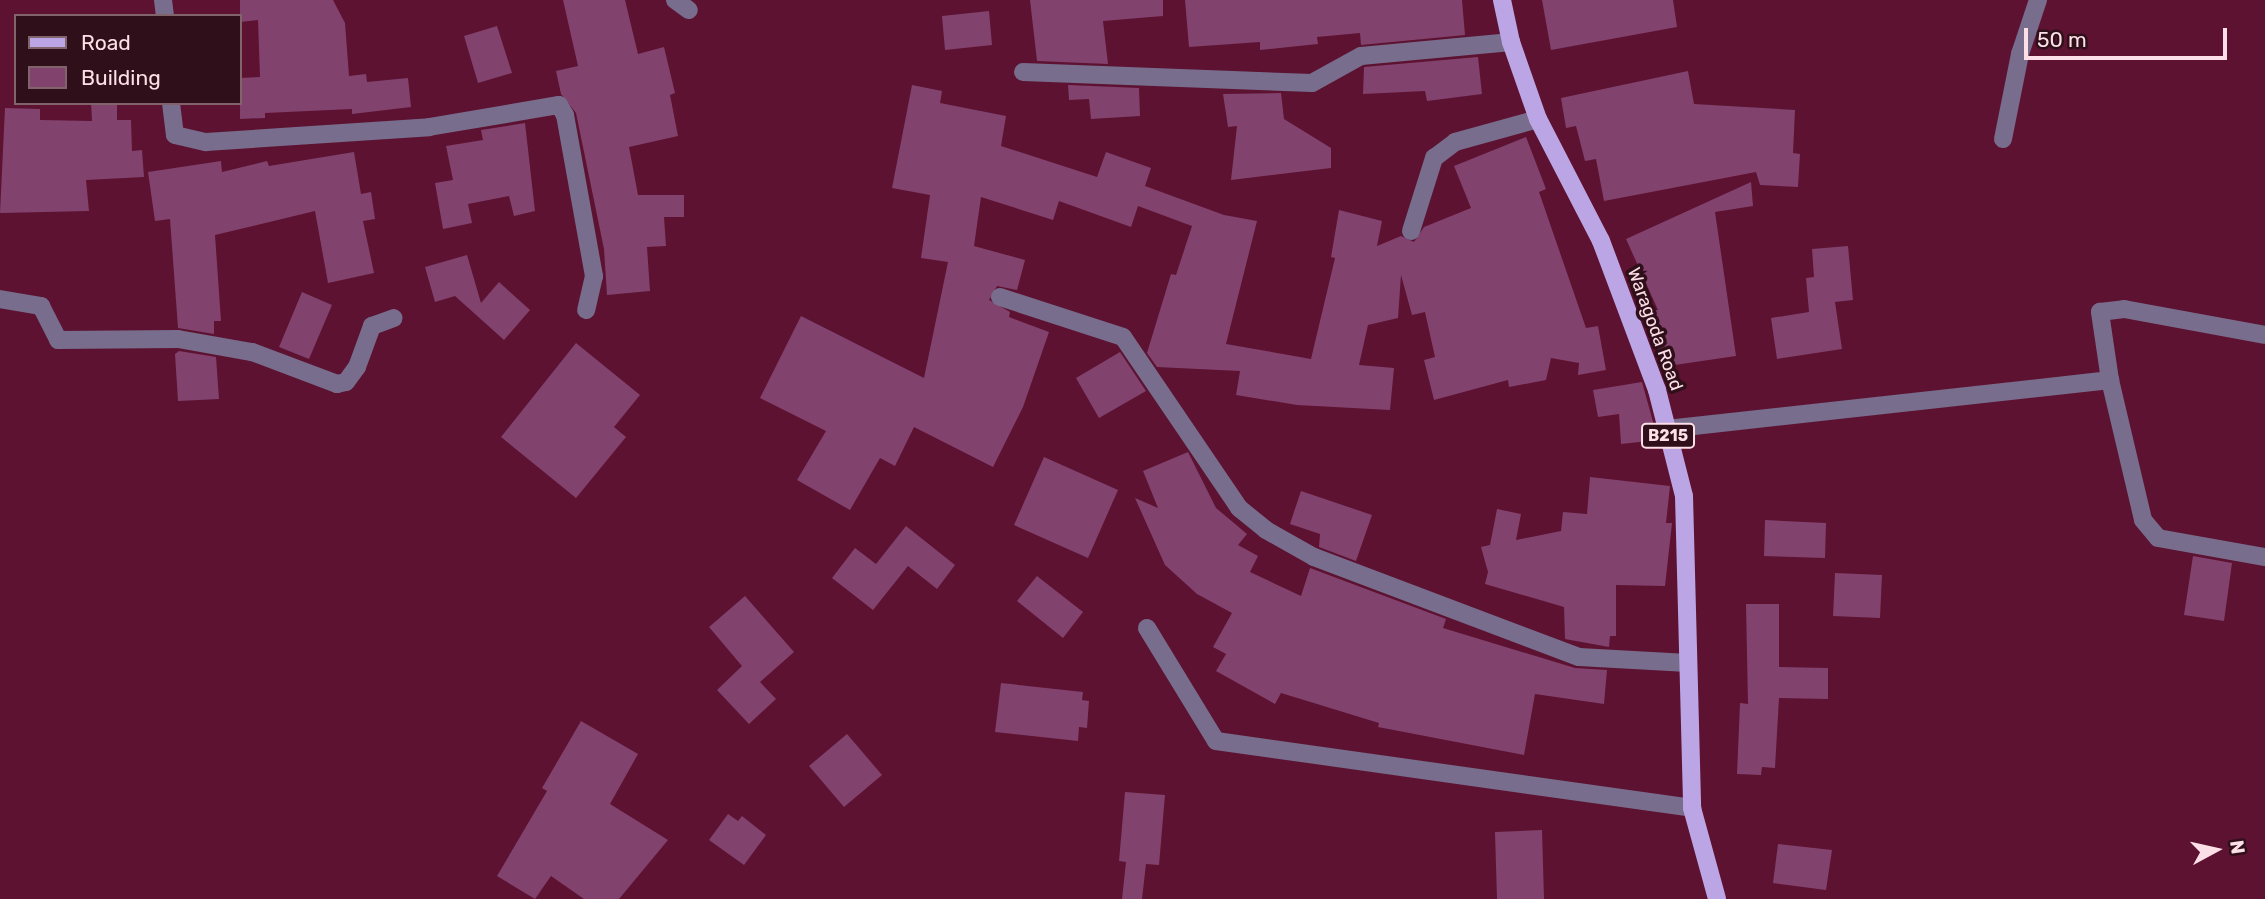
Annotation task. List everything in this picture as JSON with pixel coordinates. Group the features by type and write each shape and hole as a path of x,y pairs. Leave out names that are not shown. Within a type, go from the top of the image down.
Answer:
{"main road":[{"name":"Waragoda Road","path":"1502,0 1511,42 1538,119 1601,241 1667,429 1684,496 1692,808 1717,899"}],"street":[{"path":"2003,139 2020,54 2038,0"},
{"path":"1023,72 1312,83 1360,56 1511,42"},
{"path":"171,105 175,135 206,142 429,127 559,105 565,115 594,276 586,310"},
{"path":"1412,231 1434,159 1455,142 1538,119"},
{"path":"1000,297 1124,337 1239,508 1266,530 1314,557 1579,657 1688,663"},
{"path":"0,299 41,306 58,340 178,339 252,352 337,384 346,382 356,367 372,326 394,318"},
{"path":"2265,335 2124,309 2100,312 2110,380 2143,520 2158,538 2265,556"},
{"path":"1667,429 2110,380"},
{"path":"1147,628 1216,741 1692,808"}],"building":[{"path":"240,0 333,0 345,23 349,76 366,74 367,82 408,78 411,107 352,114 352,109 265,113 265,118 240,119 242,78 260,77 258,20 242,22"},
{"path":"563,0 625,0 638,54 664,47 675,93 670,95 678,136 629,147 638,195 684,195 684,217 664,217 666,246 647,247 650,291 607,295 604,249 576,113 561,94 556,71 578,66"},
{"path":"1030,0 1163,0 1163,16 1103,21 1108,64 1037,61"},
{"path":"1185,0 1462,0 1465,35 1361,45 1360,33 1317,37 1318,44 1260,50 1260,42 1189,47"},
{"path":"1542,0 1673,0 1677,27 1551,50"},
{"path":"989,11 992,45 945,50 942,16"},
{"path":"497,26 512,73 478,83 464,36"},
{"path":"1478,57 1482,94 1427,101 1425,91 1363,94 1364,67"},
{"path":"1688,71 1694,104 1795,110 1793,153 1800,154 1798,187 1760,185 1756,172 1604,201 1596,159 1585,161 1576,126 1566,128 1561,98"},
{"path":"912,85 942,91 940,103 1006,116 1001,146 1097,177 1106,152 1151,168 1145,186 1224,215 1257,221 1226,344 1311,359 1335,258 1331,257 1339,210 1382,221 1377,246 1401,236 1414,242 1424,227 1471,208 1454,166 1526,137 1546,189 1539,192 1586,328 1598,326 1606,370 1578,375 1579,363 1551,358 1546,380 1509,387 1508,380 1434,400 1424,360 1435,357 1425,312 1412,315 1401,275 1398,318 1368,325 1359,365 1394,368 1390,410 1297,405 1236,395 1240,371 1157,367 1147,353 1171,274 1176,275 1192,226 1138,206 1131,227 1059,201 1053,220 981,197 974,246 1025,260 1017,290 997,286 989,300 1010,312 1009,317 1049,332 1023,407 993,467 914,427 895,466 880,458 850,510 797,480 826,431 760,398 801,316 924,378 948,262 921,258 930,195 892,188"},
{"path":"1068,85 1139,88 1140,116 1091,119 1089,99 1069,100"},
{"path":"1281,93 1284,119 1331,148 1331,168 1231,180 1237,126 1228,127 1223,94"},
{"path":"91,105 117,105 117,120 131,120 132,151 142,150 144,177 86,180 89,211 0,213 5,108 40,109 40,120 92,121"},
{"path":"525,123 535,211 514,216 509,196 468,204 472,223 443,229 435,183 453,180 446,146 483,140 481,130"},
{"path":"354,152 361,194 371,192 375,219 363,221 374,273 328,283 315,211 215,235 221,321 214,321 214,334 178,328 170,219 155,221 148,172 221,161 222,172 267,161 269,166"},
{"path":"1751,182 1753,206 1715,212 1736,356 1661,367 1651,311 1658,310 1626,239"},
{"path":"1848,246 1853,300 1835,302 1842,349 1777,359 1771,318 1809,312 1806,278 1814,277 1812,249"},
{"path":"467,255 481,303 499,282 530,310 504,340 455,296 435,302 425,267"},
{"path":"302,292 332,305 309,359 279,347"},
{"path":"576,343 640,395 614,427 626,437 576,498 501,437"},
{"path":"179,351 216,357 219,399 178,401 175,354"},
{"path":"1120,352 1146,391 1099,418 1076,378"},
{"path":"1642,382 1658,440 1621,444 1619,414 1598,417 1593,390"},
{"path":"1188,452 1216,508 1247,534 1238,545 1258,556 1250,572 1301,596 1310,568 1446,619 1443,628 1575,668 1607,670 1604,704 1535,694 1524,755 1378,727 1379,723 1281,693 1275,704 1216,671 1226,654 1213,647 1232,613 1197,594 1165,565 1135,498 1158,508 1143,471"},
{"path":"1044,457 1118,490 1088,558 1014,525"},
{"path":"1590,477 1670,486 1666,523 1672,523 1665,586 1616,585 1616,636 1610,636 1609,647 1565,639 1564,607 1485,584 1488,572 1481,547 1490,545 1497,509 1521,514 1516,540 1561,531 1563,512 1587,514"},
{"path":"1301,491 1372,515 1356,561 1319,547 1320,534 1290,524"},
{"path":"1765,520 1826,523 1825,558 1764,556"},
{"path":"906,526 955,565 937,589 908,566 873,610 832,578 855,548 876,564"},
{"path":"2193,556 2232,563 2224,621 2184,615"},
{"path":"1835,573 1882,575 1880,618 1833,616"},
{"path":"1037,576 1083,612 1063,638 1017,601"},
{"path":"745,596 794,652 760,682 776,699 749,724 717,690 742,666 709,627"},
{"path":"1746,604 1779,604 1779,667 1828,668 1828,699 1779,698 1775,768 1762,767 1761,775 1737,774 1740,703 1748,704"},
{"path":"1001,683 1083,692 1082,700 1089,701 1087,728 1079,727 1078,741 995,732"},
{"path":"581,721 638,754 610,804 668,840 619,899 584,899 551,876 535,899 497,876 547,791 542,788"},
{"path":"847,734 882,775 844,807 809,766"},
{"path":"1125,792 1165,795 1159,865 1146,864 1142,899 1122,899 1126,862 1119,861"},
{"path":"728,814 738,821 742,816 766,835 744,865 709,840"},
{"path":"1542,830 1544,899 1497,899 1495,832"},
{"path":"1778,844 1832,850 1826,890 1773,883"}]}
